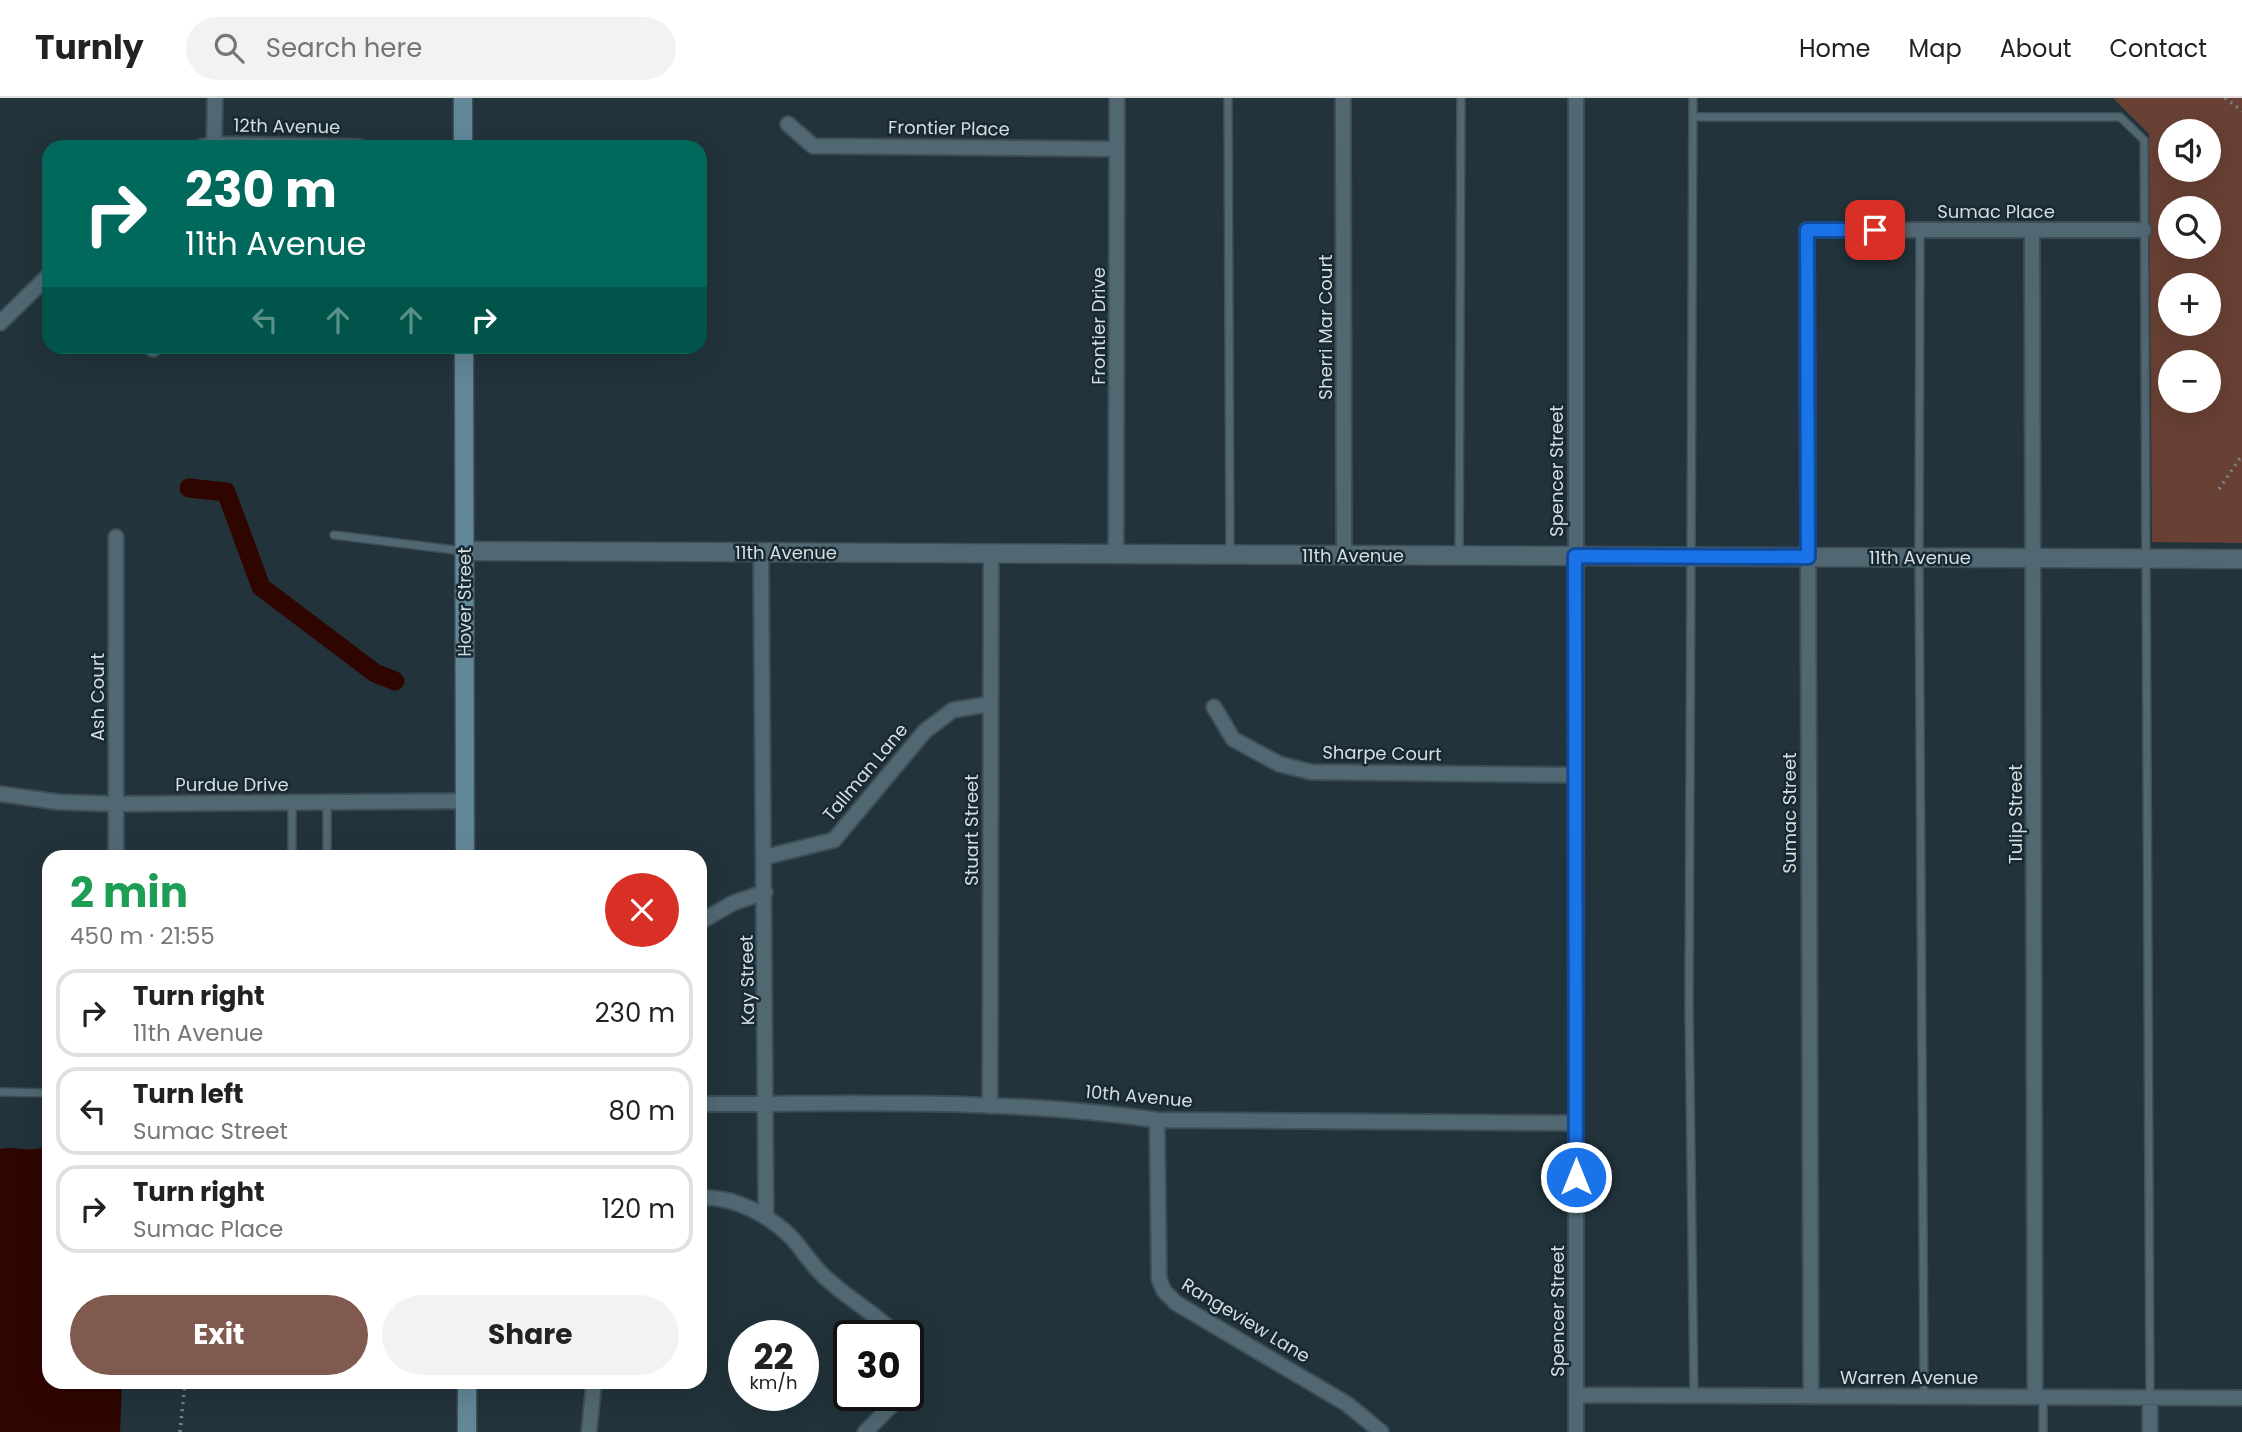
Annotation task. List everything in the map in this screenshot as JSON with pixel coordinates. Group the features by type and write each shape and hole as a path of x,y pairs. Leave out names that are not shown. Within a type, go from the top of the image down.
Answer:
{"main road":[{"path":"463,98 463,140"},
{"name":"Hover Street","path":"464,354 465,850"},
{"path":"467,1389 467,1432"}],"street":[{"path":"209,140 215,98"},
{"name":"Frontier Drive","path":"1116,554 1117,98"},
{"name":"Sherri Mar Court","path":"1343,98 1344,555"},
{"name":"Spencer Street","path":"1576,98 1576,1432"},
{"name":"Frontier Place","path":"788,124 813,146 1117,149"},
{"name":"Sumac Place","path":"1807,230 2144,230"},
{"name":"Sumac Street","path":"1807,230 1811,1396"},
{"name":"Tulip Street","path":"2032,230 2039,1397"},
{"path":"0,323 42,282"},
{"name":"Ash Court","path":"116,537 116,850"},
{"name":"11th Avenue","path":"464,551 2242,559"},
{"name":"Kay Street","path":"761,552 766,1217"},
{"name":"Stuart Street","path":"990,1106 991,554"},
{"name":"Tallman Lane","path":"765,857 834,840 925,731 942,716 953,710 990,704"},
{"name":"Sharpe Court","path":"1214,707 1233,739 1279,764 1311,772 1575,775"},
{"name":"Purdue Drive","path":"0,794 58,802 116,804 465,801"},
{"path":"707,918 733,903 765,892"},
{"name":"10th Avenue","path":"707,1104 990,1106 1101,1111 1157,1120 1576,1123"},
{"name":"Rangeview Lane","path":"1157,1120 1159,1279 1164,1291 1175,1303 1347,1404 1381,1432"},
{"path":"707,1199 736,1202 766,1217 790,1236 825,1278 878,1320"},
{"path":"589,1432 593,1389"},
{"name":"Warren Avenue","path":"1576,1395 2242,1398"},
{"path":"2150,1398 2150,1432"},
{"path":"865,1432 886,1411"}],"lane":[{"path":"1228,98 1230,554"},
{"path":"1460,555 1461,98"},
{"path":"1693,98 1689,1004 1694,1396"},
{"path":"1693,117 2120,117 2144,141 2150,1398"},
{"path":"1920,230 1919,558 1924,1396"},
{"path":"334,535 464,551"},
{"path":"292,803 292,850"},
{"path":"327,803 327,850"},
{"path":"0,1092 42,1093"},
{"path":"2039,1397 2043,1432"}],"path":[{"path":"2225,98 2242,111"},
{"path":"2219,489 2242,455"},
{"path":"180,1432 184,1389"}],"shaded area":[{"path":"2113,98 2242,98 2242,543 2152,542 2149,134"},
{"path":"42,1147 42,1389 122,1389 120,1432 0,1432 0,1149"}],"waterway":[{"path":"189,488 226,492 261,587 375,673 395,681"}],"route":[{"path":"1576,1177 1575,556 1808,557 1807,230 1875,230"}]}
